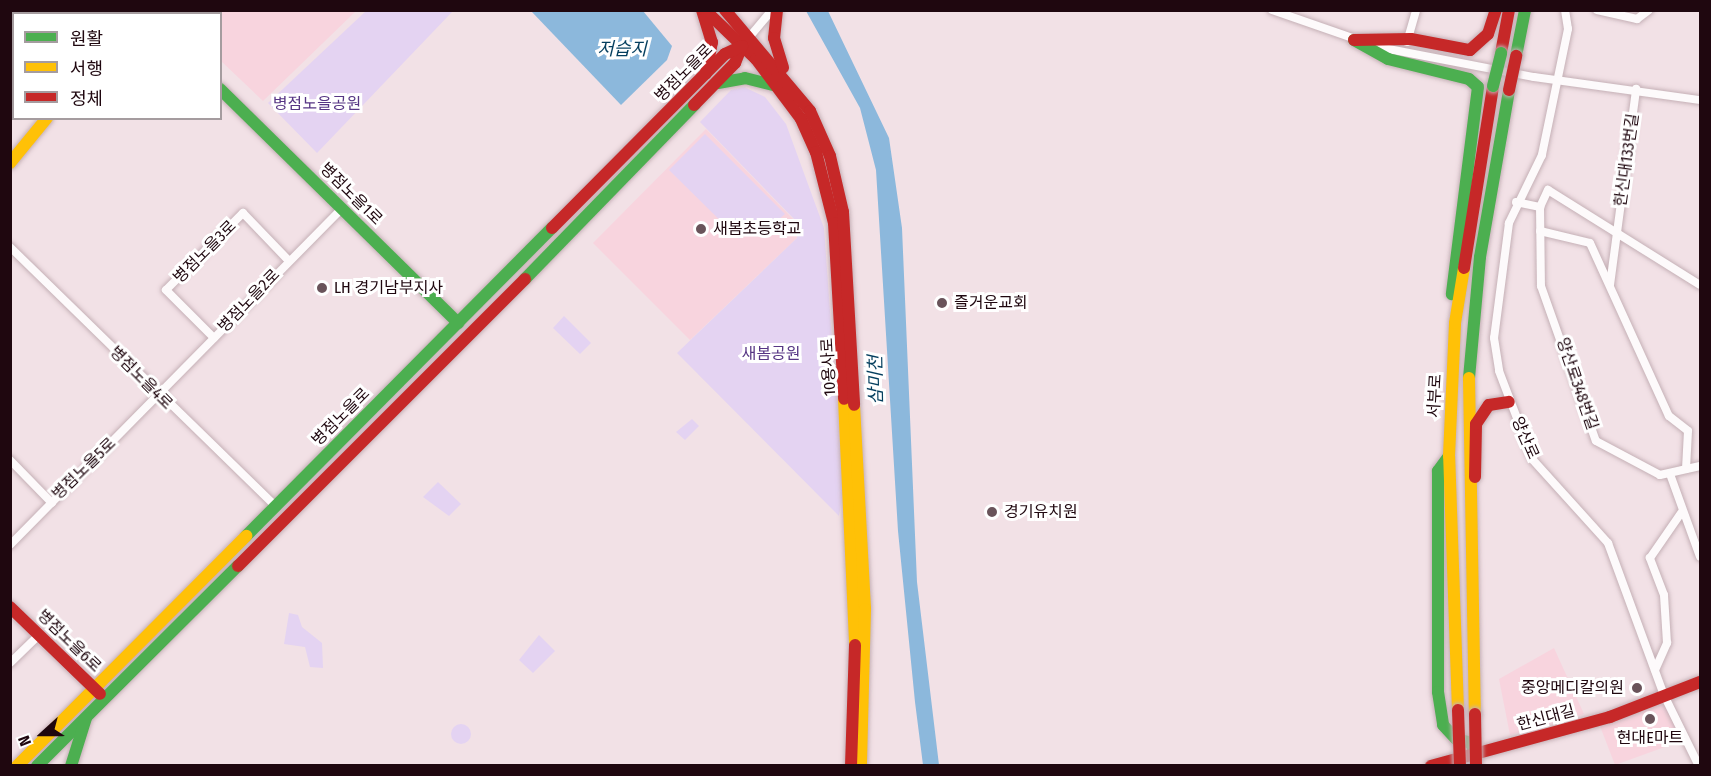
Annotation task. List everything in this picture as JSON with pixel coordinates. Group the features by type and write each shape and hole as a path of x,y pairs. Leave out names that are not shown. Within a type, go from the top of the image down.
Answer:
{"main road":[{"name":"10용사로","path":"703,10 746,41"},
{"path":"703,10 712,42 705,74 715,84 745,78 782,81 774,38 777,10"},
{"name":"10용사로","path":"725,10 746,41 782,81 826,147 846,241 865,609 861,765"},
{"path":"1354,40 1411,39 1470,50 1488,34 1496,10"},
{"name":"서부로","path":"1460,765 1449,456 1455,323 1493,86 1509,10"},
{"name":"서부로","path":"1475,760 1470,574 1471,340 1509,90 1525,10"},
{"path":"1354,40 1388,59 1469,79 1478,87 1451,279 1455,323"},
{"name":"병점노을로","path":"17,765 705,74 746,41"},
{"name":"병점노을로","path":"37,765 137,668 512,292 715,84 746,41"},
{"name":"10용사로","path":"782,81 816,152 838,252 856,609 851,765"},
{"name":"병점노을1로","path":"222,91 458,323"},
{"path":"10,163 45,120"},
{"path":"500,280 500,287 512,292"},
{"path":"417,364 428,377"},
{"path":"1470,574 1476,424 1489,405 1509,402"},
{"path":"1449,456 1438,471 1438,692 1443,725 1456,739 1472,742 1475,760"},
{"path":"310,471 321,484"},
{"path":"237,544 247,549 248,557"},
{"name":"병점노을6로","path":"10,607 105,699"},
{"path":"125,657 137,668"},
{"name":"한신대길","path":"1431,765 1475,760 1610,717 1701,682"},
{"path":"71,765 86,718"},
{"path":"60,722 70,733"}],"street":[{"path":"746,41 772,10"},
{"path":"1272,10 1354,40"},
{"path":"1394,50 1411,39 1416,10"},
{"name":"양산로","path":"1565,10 1568,29 1559,79 1542,155 1516,202 1497,288 1494,338 1509,402 1533,460 1608,543 1664,695 1699,765"},
{"path":"1597,10 1637,20 1649,10"},
{"name":"한신대133번길","path":"1354,40 1378,47 1559,79 1701,100"},
{"name":"한신대133번길","path":"1610,286 1636,89"},
{"name":"한신대133번길","path":"1540,207 1548,190 1701,285"},
{"path":"1516,202 1540,207"},
{"name":"양산로348번길","path":"1540,207 1540,286 1596,441 1660,476 1670,474"},
{"name":"병점노을2로","path":"157,396 342,208"},
{"name":"병점노을3로","path":"214,338 166,290 243,213 289,261"},
{"path":"1540,231 1590,243 1669,416 1688,431 1686,469"},
{"name":"병점노을4로","path":"10,247 157,396 275,506"},
{"path":"1687,276 1701,275"},
{"name":"병점노을5로","path":"10,460 52,503 157,396"},
{"path":"1701,466 1670,474 1681,513 1701,557"},
{"path":"10,545 52,503"},
{"path":"1655,670 1667,643 1664,596 1650,558 1681,513"},
{"path":"10,663 39,635"}],"shaded area":[{"path":"166,11 356,11 263,101 222,62 222,12"},
{"name":"새봄초등학교","path":"706,129 795,221 797,238 690,340 593,243"},
{"path":"1554,648 1584,714 1510,735 1499,679"},
{"path":"1665,701 1684,740 1615,765 1600,726"}],"green space":[{"name":"병점노을공원","path":"366,11 453,11 317,153 268,103"},
{"name":"새봄공원","path":"744,87 765,97 786,124 824,228 843,491 839,516 677,353 797,238 795,220 700,122 731,90"},
{"path":"705,134 785,214 770,227 759,218 739,239 669,170"},
{"path":"564,316 591,343 580,354 553,328"},
{"path":"692,419 699,426 685,440 676,432"},
{"path":"438,482 461,504 449,516 423,497"},
{"path":"289,613 298,615 302,627 322,643 323,668 310,667 305,647 284,644"},
{"path":"539,635 555,651 533,673 519,660"},
{"path":"461,724 468,727 471,734 468,741 461,744 454,741 451,734 454,727"}],"water":[{"name":"저습지","path":"531,11 643,11 672,46 667,60 621,105"},
{"path":"806,11 828,11 889,138 902,228 917,582 939,765 923,765 915,702 898,531 876,170 860,108"}],"traffic: fast":[{"path":"1516,56 1525,10"},
{"path":"1354,40 1388,59 1469,79 1478,87 1452,294"},
{"path":"1493,86 1501,53"},
{"path":"718,83 745,78 780,87"},
{"path":"1469,378 1480,257 1509,90"},
{"path":"222,91 458,323"},
{"path":"525,279 694,105"},
{"path":"246,536 552,228"},
{"path":"1449,456 1438,471 1438,692 1443,725 1456,739 1472,743 1474,754"},
{"path":"37,766 238,566"},
{"path":"71,766 86,718"}],"traffic: slow":[{"path":"10,163 45,120"},
{"path":"1458,710 1449,456 1455,323 1464,268"},
{"path":"1469,378 1475,714"},
{"path":"844,399 855,645"},
{"path":"854,405 865,609 861,766"},
{"path":"17,766 246,536"}],"traffic: jam":[{"path":"702,10 712,42 706,73"},
{"path":"705,10 756,59 801,119 816,152 834,223 844,399"},
{"path":"725,10 810,111 830,156 843,212 854,405"},
{"path":"777,10 774,38 783,68"},
{"path":"1354,40 1411,39 1470,50 1488,34 1496,10"},
{"path":"1501,53 1509,10"},
{"path":"552,228 725,54 742,46"},
{"path":"694,105 735,63 742,46"},
{"path":"1509,90 1516,56"},
{"path":"1464,268 1493,86"},
{"path":"238,566 525,279"},
{"path":"1475,477 1476,424 1489,405 1509,402"},
{"path":"10,607 100,694"},
{"path":"851,766 855,645"},
{"path":"1431,766 1610,717 1700,682"},
{"path":"1458,710 1460,766"},
{"path":"1475,714 1476,766"}],"place":[{"name":"새봄초등학교","path":"701,229"},
{"name":"LH 경기남부지사","path":"322,288"},
{"name":"즐거운교회","path":"942,303"},
{"name":"경기유치원","path":"992,512"},
{"name":"중앙메디칼의원","path":"1637,688"},
{"name":"현대E마트","path":"1650,719"}],"water label":[{"name":"삼미천","path":"876,380"}]}
